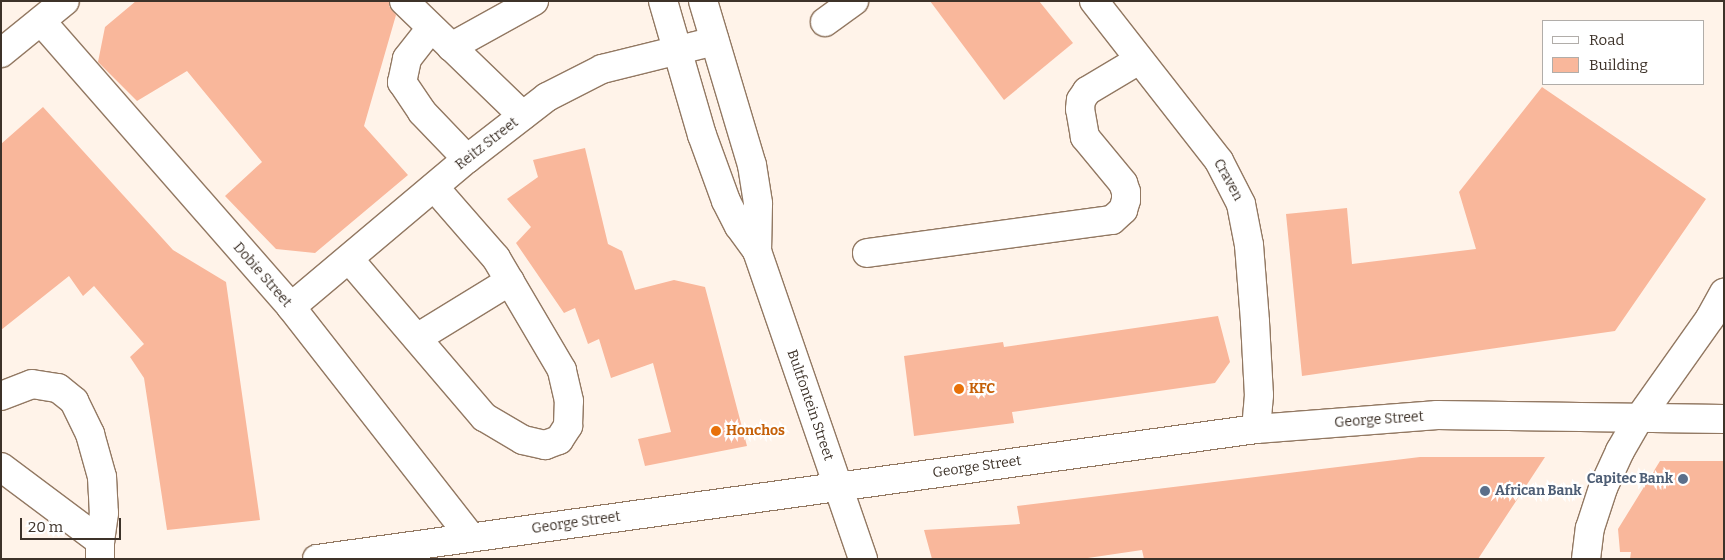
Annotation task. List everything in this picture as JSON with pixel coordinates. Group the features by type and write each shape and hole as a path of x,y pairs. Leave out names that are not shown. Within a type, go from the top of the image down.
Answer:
{"street":[{"path":"1,53 65,1"},
{"path":"404,1 523,116"},
{"path":"451,47 534,1"},
{"name":"Bultfontein Street","path":"663,1 702,135 726,200 739,226 756,252 863,559"},
{"name":"Bultfontein Street","path":"702,1 752,165 758,204 756,252"},
{"path":"825,22 854,1"},
{"name":"Craven","path":"1094,1 1219,161 1241,204 1249,245 1255,322 1259,395 1256,429"},
{"name":"Dobie Street","path":"41,22 291,307 472,538"},
{"path":"432,28 407,59 402,82 422,112 466,159"},
{"name":"Reitz Street","path":"291,307 466,159 547,97 602,69 715,41"},
{"path":"867,253 1112,220 1123,210 1126,192 1123,183 1084,137 1080,109 1081,100 1086,91 1139,60"},
{"path":"349,259 484,417 523,440 545,444 559,440 568,426 569,401 562,370 496,258 434,186"},
{"path":"417,338 510,281"},
{"path":"1586,559 1590,528 1603,488 1620,451 1640,417 1710,318 1724,293"},
{"path":"1,396 32,384 58,388 74,401 90,434 102,477 104,513 100,550"},
{"name":"George Street","path":"317,559 1256,429 1437,416 1724,419"},
{"path":"1,467 100,550"}],"building":[{"path":"136,1 389,1 389,6 396,15 364,126 408,175 315,253 276,249 225,196 262,162 187,71 137,101 98,62 105,27"},
{"path":"930,1 1039,1 1073,43 1004,100"},
{"path":"1542,87 1706,199 1615,331 1302,376 1286,214 1347,208 1352,264 1476,249 1459,192"},
{"path":"43,107 173,250 226,282 260,520 167,530 144,378 130,357 144,344 94,286 83,296 69,276 1,330 1,144"},
{"path":"585,148 608,244 622,251 635,290 674,280 705,287 747,446 645,466 638,439 671,432 653,363 611,378 599,339 588,344 575,308 564,313 516,243 531,227 507,199 538,177 533,160"},
{"path":"1218,316 1230,362 1215,383 1012,412 1014,423 914,436 904,356 1003,342 1004,347"},
{"path":"1420,457 1545,457 1478,559 1144,559 1142,550 1081,559 932,559 924,530 1020,524 1017,506"},
{"path":"1660,461 1724,461 1724,559 1630,559 1631,552 1620,552 1618,529"}],"place":[{"name":"KFC","path":"959,389"},
{"name":"Honchos","path":"716,431"},
{"name":"Capitec Bank","path":"1683,479"},
{"name":"African Bank","path":"1485,491"}]}
